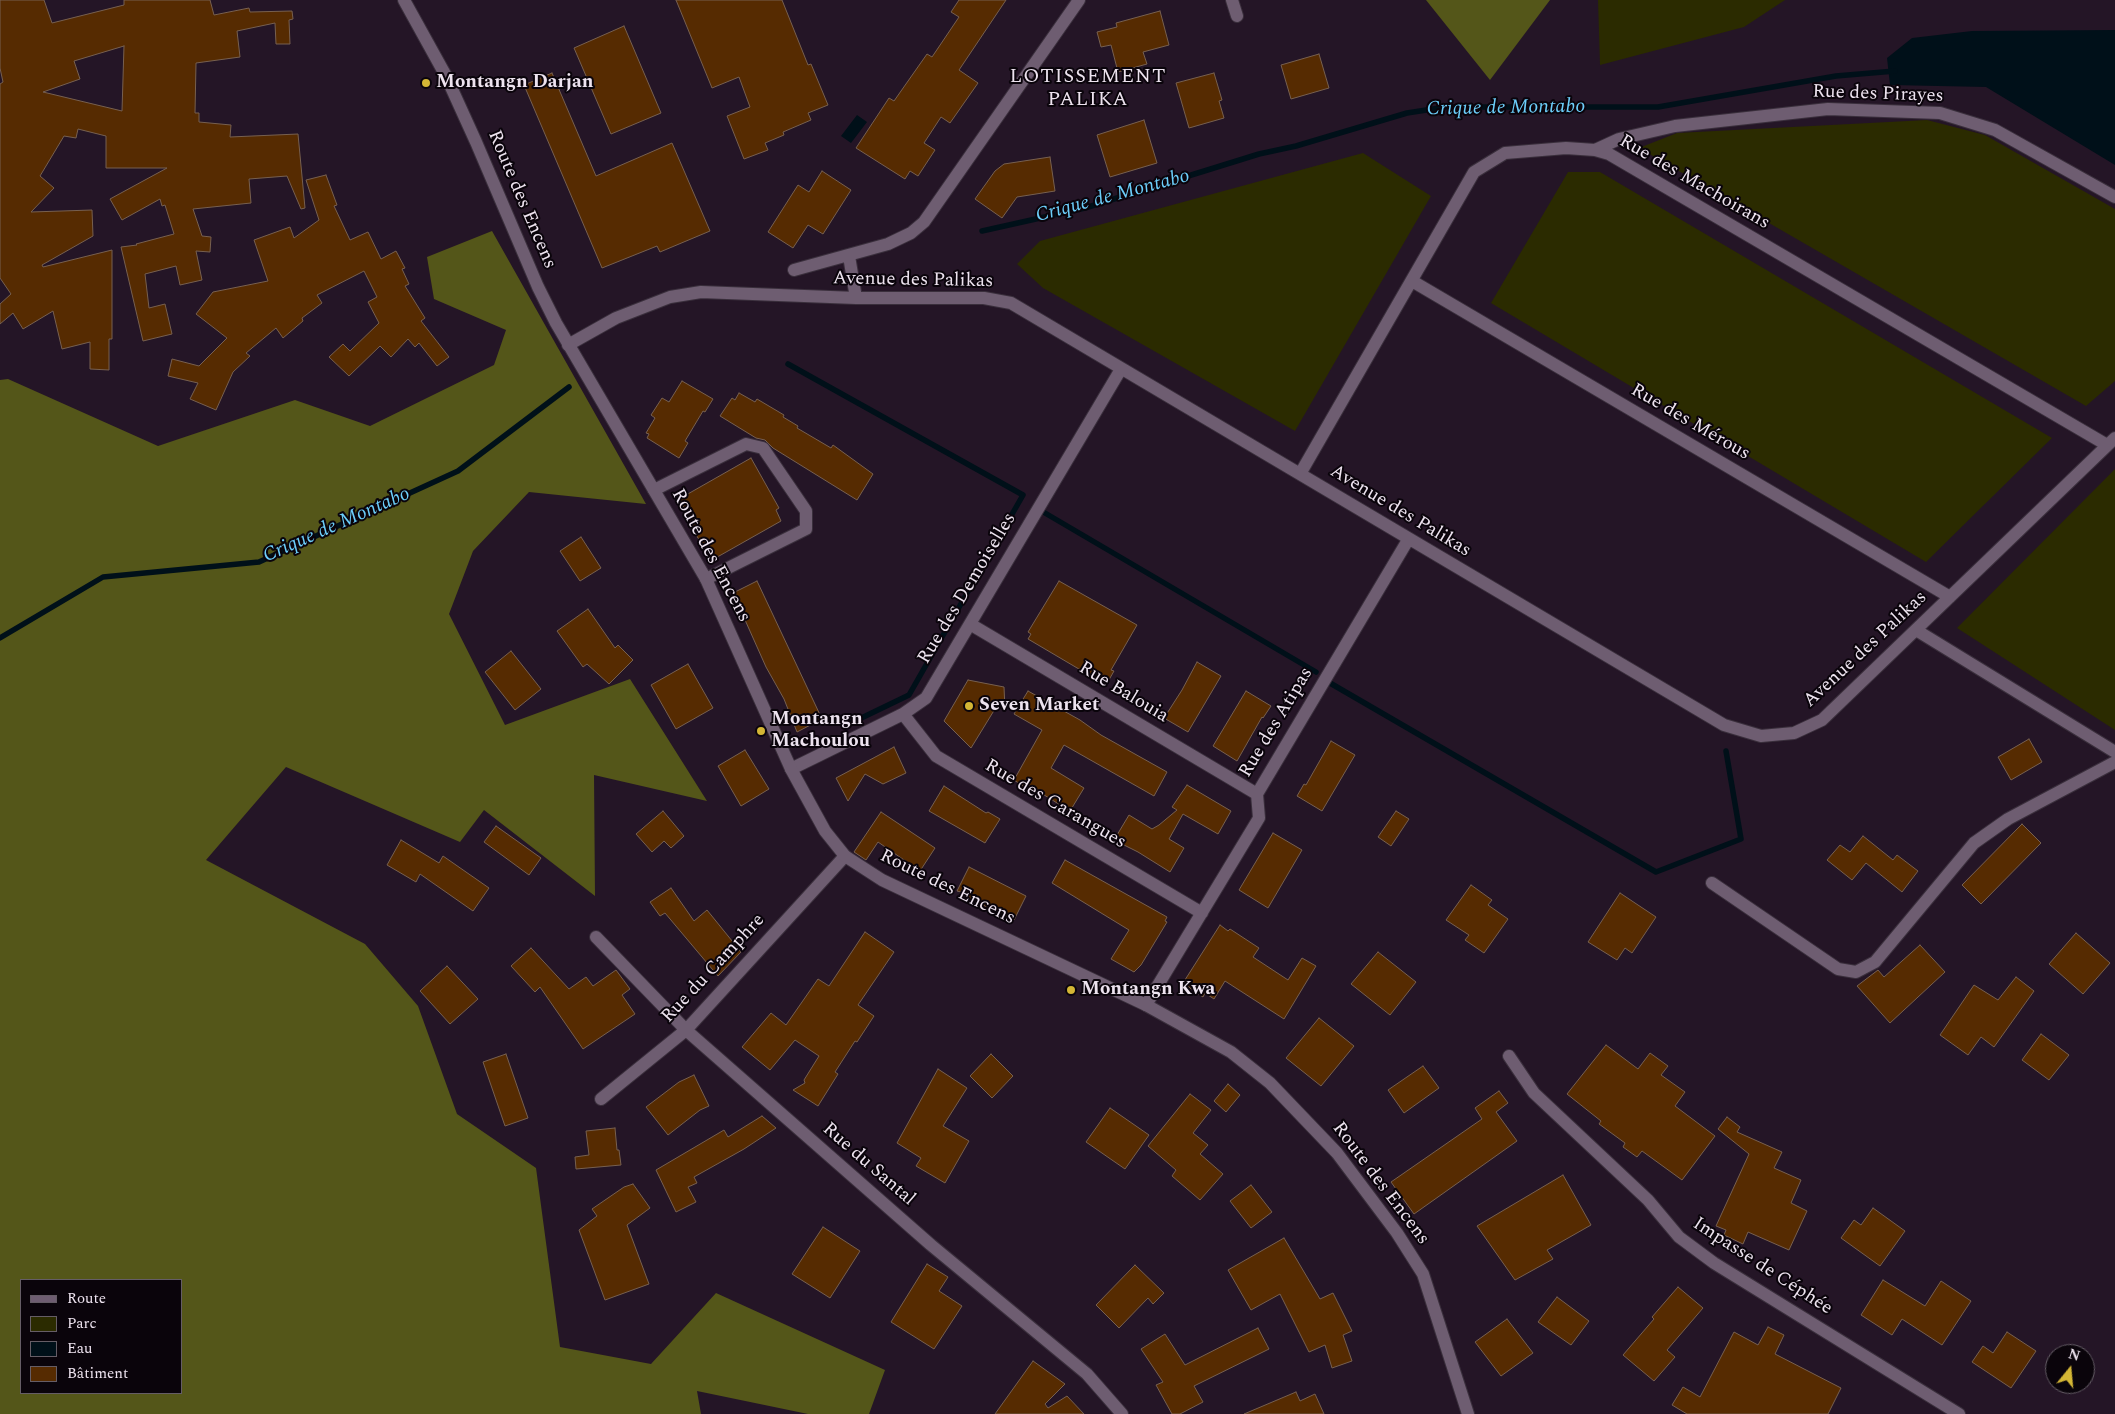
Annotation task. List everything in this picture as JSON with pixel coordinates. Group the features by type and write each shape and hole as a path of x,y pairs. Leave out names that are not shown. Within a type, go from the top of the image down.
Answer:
{"street":[{"name":"Route des Encens","path":"404,0 446,76 538,287 568,346 595,387 706,580 792,769 825,831 846,856 882,880 1146,1004 1237,1057 1270,1083 1337,1153 1397,1233 1424,1274 1468,1414"},
{"path":"794,270 888,244 924,222 1079,0"},
{"path":"1232,0 1237,16"},
{"name":"Rue des Pirayes","path":"1595,150 1618,139 1675,126 1828,109 1940,113 1995,130 2115,197"},
{"name":"Rue des Machoirans","path":"1300,474 1474,172 1505,153 1566,148 1595,150 1609,154 2111,442"},
{"path":"849,256 856,298"},
{"name":"Rue des Mérous","path":"1412,281 1950,598"},
{"name":"Avenue des Palikas","path":"568,346 616,318 670,297 701,292 856,298 984,298 1011,303 1408,540 1724,725 1761,736 1794,733 1822,720 2111,442"},
{"name":"Rue des Demoiselles","path":"792,769 903,714 926,698 1121,369"},
{"path":"654,490 746,444 763,448 806,511 806,529 706,580"},
{"name":"Rue des Atipas","path":"1146,1004 1259,818 1257,794 1408,540"},
{"name":"Rue Balouia","path":"970,624 1257,794"},
{"path":"1916,630 2115,752"},
{"name":"Rue des Carangues","path":"903,714 936,756 1202,913"},
{"path":"1712,883 1838,969 1856,972 1875,962 1974,843 2008,819 2115,762"},
{"name":"Rue du Camphre","path":"601,1099 686,1030 846,856"},
{"name":"Rue du Santal","path":"596,937 686,1030 931,1245 1087,1374 1122,1414"},
{"name":"Impasse de Céphée","path":"1509,1056 1534,1093 1648,1200 1679,1236 1714,1263 1959,1414"}],"green space":[{"path":"1598,0 1785,0 1744,27 1600,65"},
{"path":"1927,120 1985,135 2115,209 2115,381 2086,406 1639,148 1677,133"},
{"path":"1363,153 1431,196 1295,431 1043,288 1017,264 1040,241"},
{"path":"1568,172 1600,172 2052,438 1926,562 1491,303"},
{"path":"2115,469 2115,730 1957,628"}],"shaded area":[{"path":"1426,0 1550,0 1490,80"},
{"path":"492,231 646,504 529,492 473,551 449,614 505,725 630,679 707,801 594,775 595,896 484,810 460,842 286,767 206,860 365,944 418,1006 457,1114 536,1168 560,1347 651,1364 716,1293 885,1370 869,1414 808,1414 697,1391 701,1414 0,1414 0,380 8,379 158,446 295,400 370,426 494,365 506,330 434,299 427,257"}],"water":[{"path":"2115,30 2115,165 1986,87 1890,85 1887,58 1912,38 1972,31"},
{"path":"857,115 867,122 851,143 841,136"}],"building":[{"path":"0,0 44,0 52,23 124,5 124,0 210,0 214,15 249,8 250,12 292,11 293,19 289,20 290,44 276,44 275,23 237,31 240,57 196,63 195,113 199,113 199,122 231,125 230,137 298,134 305,208 301,209 287,176 249,179 251,203 193,209 202,236 211,237 210,252 196,251 202,280 180,285 176,266 145,274 149,308 165,304 172,334 143,341 121,247 137,245 174,234 165,205 162,206 160,199 122,220 110,199 167,168 106,168 106,136 78,129 76,138 64,136 40,176 54,188 31,212 92,210 93,236 42,265 43,267 112,250 112,339 109,339 109,370 90,369 90,342 62,349 53,311 23,329 13,313 0,324 0,304 11,294 0,278 0,84 3,82 0,68","holes":["124,46 122,111 43,92 80,79 74,61"]},
{"path":"676,0 782,0 808,65 811,64 828,105 808,113 811,120 783,132 784,135 765,143 768,150 744,159 727,116 750,107 739,77 712,88"},
{"path":"959,0 1006,0 959,70 978,83 950,123 941,117 924,143 935,150 918,176 910,171 905,179 856,148 889,98 894,101 927,54 932,57 959,17 951,12"},
{"path":"1160,11 1169,45 1143,52 1147,64 1118,72 1111,45 1101,47 1097,32 1117,27 1116,23"},
{"path":"624,26 661,113 611,134 574,48"},
{"path":"1319,54 1329,88 1291,99 1281,65"},
{"path":"552,73 596,176 672,143 710,231 660,252 657,246 602,268 524,85"},
{"path":"1214,73 1222,100 1219,101 1224,118 1189,128 1176,83"},
{"path":"1144,120 1157,163 1110,177 1097,135"},
{"path":"1050,157 1055,191 1017,197 1002,218 975,199 995,171 1004,164"},
{"path":"822,171 851,190 823,234 808,225 793,248 768,232 798,185 809,192"},
{"path":"326,175 337,205 334,206 350,240 368,232 381,259 396,251 405,268 402,269 409,284 405,286 425,318 421,321 449,357 437,366 419,343 415,347 408,339 391,357 380,346 349,376 329,357 343,344 350,351 379,323 368,302 377,297 364,271 317,295 322,303 302,318 303,321 283,338 276,328 246,353 250,356 233,372 216,410 190,399 198,383 168,376 172,359 199,366 227,338 196,314 213,292 268,281 254,240 290,227 294,238 319,220 306,180"},
{"path":"682,381 713,399 705,412 703,411 685,441 688,443 679,458 647,438 649,434 646,433 655,418 651,415 662,398 669,402"},
{"path":"739,393 755,402 757,399 784,415 783,417 798,426 797,428 831,448 833,445 873,474 857,500 773,448 765,440 756,438 720,416 732,398 735,400"},
{"path":"751,458 779,508 776,510 781,521 712,560 693,530 685,513 687,512 679,499"},
{"path":"581,537 601,568 580,581 560,551"},
{"path":"757,581 822,719 797,732 784,699 766,667 733,593"},
{"path":"1059,581 1137,625 1111,670 1114,671 1106,685 1028,639 1031,634 1028,632"},
{"path":"588,609 615,648 618,645 633,660 609,684 587,664 583,667 557,631"},
{"path":"511,651 541,689 515,710 485,672"},
{"path":"1197,662 1221,676 1188,732 1164,718"},
{"path":"688,664 713,708 676,729 651,685"},
{"path":"968,680 1004,687 1005,709 998,704 971,748 944,721"},
{"path":"1028,691 1167,772 1154,796 1064,745 1051,768 1084,788 1070,811 1028,785 1026,788 1014,780 1042,730 1014,714"},
{"path":"1246,691 1271,706 1262,717 1237,761 1213,746"},
{"path":"2029,739 2042,762 2011,780 1998,757"},
{"path":"1331,741 1355,755 1322,811 1297,796 1304,784 1306,785"},
{"path":"894,747 906,773 883,784 865,774 848,801 836,778"},
{"path":"745,750 769,789 741,806 718,766"},
{"path":"1187,785 1231,811 1218,834 1183,814 1169,839 1184,848 1170,872 1114,840 1129,815 1152,829 1159,825 1177,810 1172,807"},
{"path":"944,786 986,813 988,812 1000,819 985,843 929,811"},
{"path":"663,811 684,836 671,848 664,841 652,852 636,834"},
{"path":"1396,811 1409,819 1391,846 1378,837"},
{"path":"881,812 935,848 920,871 878,842 866,860 854,852"},
{"path":"2022,824 2041,843 1981,904 1962,885"},
{"path":"496,826 541,858 529,875 484,842"},
{"path":"1273,833 1302,850 1268,908 1239,890"},
{"path":"1863,836 1893,860 1897,855 1918,871 1902,892 1866,863 1852,880 1827,860 1840,845 1850,852"},
{"path":"401,840 439,863 443,856 489,888 473,911 420,874 416,882 387,865"},
{"path":"1065,860 1167,917 1165,921 1167,922 1141,965 1134,972 1111,959 1129,930 1052,883"},
{"path":"969,867 1026,896 1014,920 957,891"},
{"path":"1471,885 1492,900 1488,905 1508,919 1484,953 1465,940 1469,935 1446,920"},
{"path":"671,888 694,921 707,910 741,952 718,976 665,913 660,916 650,902"},
{"path":"1620,893 1656,917 1632,953 1625,948 1617,960 1588,942"},
{"path":"1220,925 1228,931 1230,929 1259,948 1253,957 1288,980 1302,958 1316,966 1284,1019 1225,981 1214,999 1205,993 1203,997 1183,983"},
{"path":"865,932 894,952 858,1005 874,1016 835,1072 838,1074 818,1106 793,1090 805,1083 804,1080 819,1056 795,1040 770,1070 742,1047 771,1013 786,1025 818,979 829,986"},
{"path":"2076,933 2110,963 2083,994 2049,964"},
{"path":"1920,945 1945,972 1890,1023 1857,986 1878,970 1884,977"},
{"path":"531,948 569,989 586,977 593,986 616,970 630,989 622,995 635,1014 583,1049 540,987 535,992 511,966"},
{"path":"1378,952 1416,982 1390,1015 1351,984"},
{"path":"447,966 478,999 450,1024 420,991"},
{"path":"2016,977 2034,991 1994,1047 1981,1037 1968,1055 1940,1035 1974,985 1998,1000"},
{"path":"1319,1018 1354,1046 1321,1086 1286,1058"},
{"path":"2041,1034 2069,1055 2049,1080 2022,1060"},
{"path":"1606,1045 1638,1069 1650,1053 1668,1066 1661,1075 1685,1092 1675,1106 1715,1136 1682,1180 1642,1151 1637,1157 1623,1147 1625,1143 1599,1124 1601,1121 1567,1094"},
{"path":"506,1054 528,1118 505,1126 483,1062"},
{"path":"991,1054 1013,1076 992,1098 970,1076"},
{"path":"1423,1066 1439,1088 1404,1113 1388,1090"},
{"path":"938,1069 967,1088 943,1126 969,1141 945,1183 916,1166 921,1158 897,1143"},
{"path":"694,1075 709,1106 700,1110 668,1135 646,1107 679,1082"},
{"path":"1228,1084 1240,1095 1226,1112 1214,1101"},
{"path":"1499,1091 1508,1103 1496,1112 1517,1141 1414,1214 1391,1182 1482,1119 1475,1108"},
{"path":"1190,1094 1211,1110 1193,1133 1208,1145 1200,1154 1223,1174 1200,1200 1172,1176 1176,1170 1148,1146"},
{"path":"1110,1108 1149,1135 1125,1169 1086,1142"},
{"path":"762,1116 776,1128 744,1149 694,1177 697,1183 688,1187 696,1202 676,1212 656,1170 724,1130 728,1137"},
{"path":"1727,1117 1740,1127 1737,1132 1782,1152 1774,1168 1801,1180 1791,1203 1807,1211 1789,1250 1748,1232 1743,1244 1724,1235 1726,1230 1716,1226 1749,1154 1718,1129"},
{"path":"615,1128 617,1150 619,1150 621,1165 576,1169 575,1157 589,1155 586,1131"},
{"path":"1563,1175 1591,1225 1547,1250 1553,1259 1515,1280 1477,1226"},
{"path":"633,1184 650,1208 627,1225 649,1284 605,1300 579,1230 597,1216 592,1209 624,1187"},
{"path":"1251,1185 1272,1212 1251,1228 1230,1201"},
{"path":"1873,1208 1905,1231 1880,1266 1841,1238 1854,1220 1861,1225"},
{"path":"823,1227 860,1251 830,1298 792,1274"},
{"path":"1284,1238 1320,1299 1333,1293 1352,1331 1343,1335 1352,1361 1332,1368 1325,1345 1309,1352 1280,1294 1251,1310 1228,1270"},
{"path":"927,1264 948,1277 939,1291 962,1306 934,1349 891,1322"},
{"path":"1135,1265 1164,1293 1153,1304 1148,1298 1119,1328 1096,1305"},
{"path":"1883,1280 1925,1306 1941,1281 1971,1301 1942,1345 1902,1319 1892,1335 1861,1315"},
{"path":"1678,1287 1703,1308 1667,1350 1675,1357 1654,1381 1623,1355"},
{"path":"1557,1297 1589,1321 1571,1345 1538,1322"},
{"path":"1507,1319 1533,1353 1501,1376 1475,1342"},
{"path":"1768,1327 1784,1335 1775,1354 1841,1388 1828,1414 1687,1414 1672,1405 1683,1387 1700,1397 1734,1332 1758,1345"},
{"path":"1258,1328 1269,1349 1194,1386 1203,1402 1180,1414 1172,1414 1156,1385 1163,1382 1141,1349 1165,1334 1185,1365"},
{"path":"2007,1332 2036,1351 2011,1388 1972,1362 1983,1346 1993,1353"},
{"path":"1033,1361 1065,1384 1045,1404 1048,1408 1067,1396 1084,1414 995,1414"},
{"path":"1296,1392 1300,1401 1315,1394 1324,1414 1244,1414"}],"waterway":[{"name":"Crique de Montabo","path":"982,231 1085,208 1259,154 1296,146 1407,113 1446,107 1658,107 1836,76 1895,71"},
{"path":"788,364 1023,495 909,695 851,723"},
{"name":"Crique de Montabo","path":"0,638 103,577 259,562 458,471 569,387"},
{"path":"1045,513 1316,672"},
{"path":"1330,683 1656,872 1741,839 1726,751"}],"place":[{"name":"Montangn Darjan","path":"426,83"},
{"name":"Seven Market","path":"969,706"},
{"name":"Montangn Machoulou","path":"761,731"},
{"name":"Montangn Kwa","path":"1071,990"}],"district":[{"name":"LOTISSEMENT PALIKA","path":"1088,90"}]}
